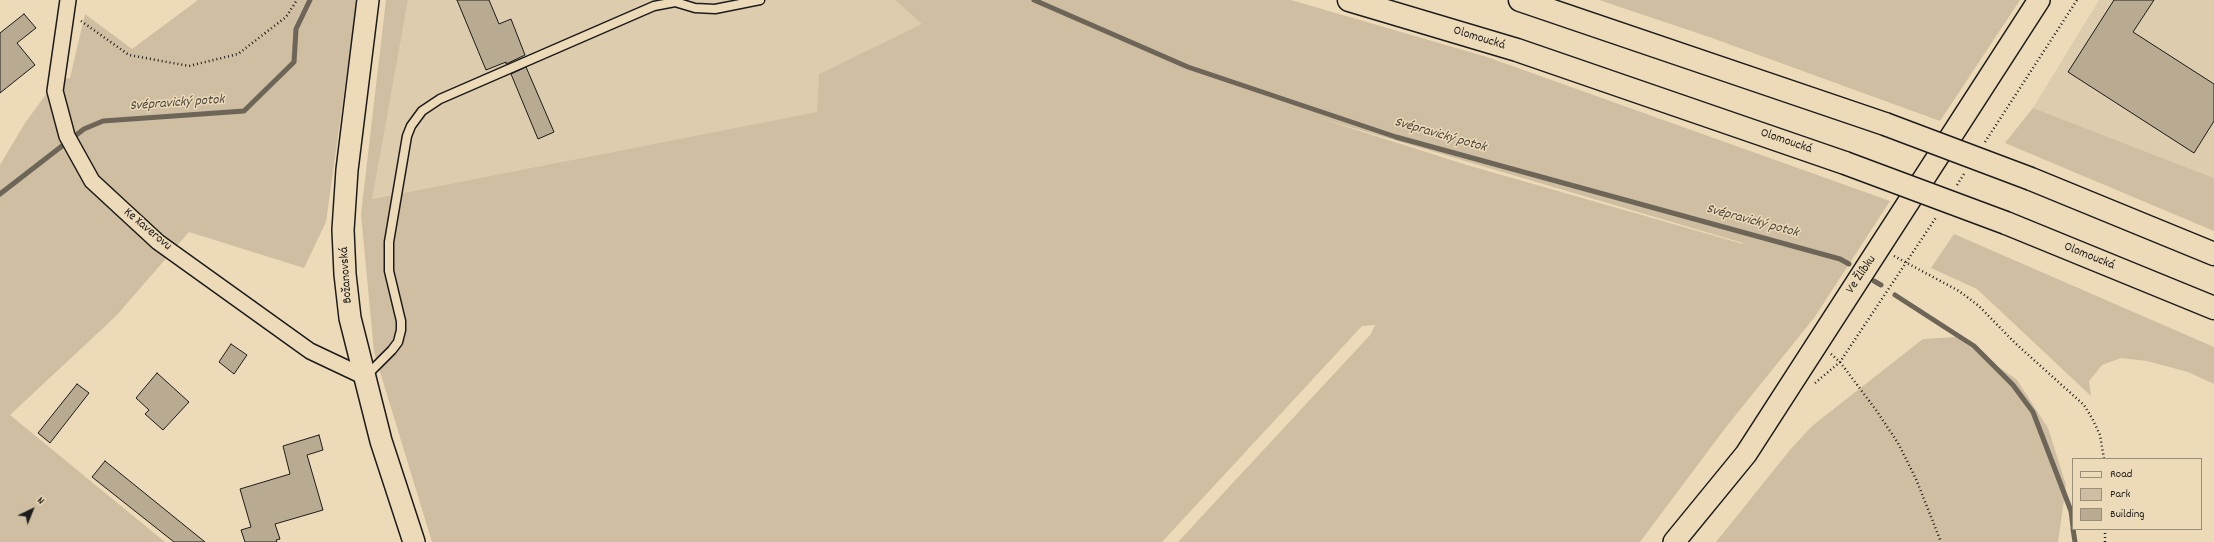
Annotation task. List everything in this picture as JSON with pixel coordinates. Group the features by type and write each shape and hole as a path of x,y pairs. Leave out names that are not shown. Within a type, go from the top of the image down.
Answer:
{"highway":[{"name":"Olomoucká","path":"1349,0 1517,50 1846,163 2006,223 2214,308"},
{"path":"1520,0 1885,124 2031,179 2214,254"}],"street":[{"name":"Božanovská","path":"368,0 347,170 344,230 345,274 350,318 364,377 381,441 414,542"},
{"name":"Ve Žlíbku","path":"1674,542 1746,454 2039,0"},
{"name":"Ke Xaverovu","path":"68,5 55,91 69,141 92,181 158,242 310,351 364,377"}],"lane":[{"path":"364,377 392,350 398,342 401,330 401,321 389,271 389,242 407,136 410,126 422,111 440,99 654,6 675,2 696,8 715,9 760,0"}],"path":[{"path":"68,5 129,55 189,66 238,54 286,18 297,0"},
{"path":"1880,247 1906,264 1959,291 1979,306 2015,343 2084,405 2100,435 2104,458"},
{"path":"1817,342 1840,362 1898,443 1916,479 1941,542"},
{"path":"2105,542 2106,530"}],"shaded area":[{"path":"408,0 895,0 923,24 819,74 818,112 371,199"},
{"path":"2099,0 2214,0 2214,178 2033,108"}],"green space":[{"path":"198,0 357,0 326,222 304,268 189,232 116,316 10,415 165,542 0,542 0,165 25,123 57,79 70,78 85,14 132,49"},
{"path":"386,0 408,0 372,199 817,112 819,74 922,24 895,0 1291,0 1487,57 1890,201 1814,318 1726,427 1640,542 1178,542 1371,334 1375,325 1362,326 1162,542 432,542 374,352 361,214","holes":["1316,117 1743,243 1467,165"]},
{"path":"1599,0 2020,0 1940,121 1712,38"},
{"path":"2033,108 2214,178 2214,231 2005,143"},
{"path":"1954,234 2214,347 2214,384 2188,372 2147,361 2121,358 2102,365 2089,381 2091,396 1977,289 1931,268"},
{"path":"1956,337 2017,380 2048,428 2066,485 2058,542 1716,542 1790,450 1812,426 1923,339"}],"building":[{"path":"457,0 489,0 499,24 511,19 525,55 506,64 506,62 486,70"},
{"path":"2114,0 2154,0 2133,32 2214,84 2214,121 2194,153 2068,72"},
{"path":"24,14 36,28 17,43 35,65 0,93 0,33"},
{"path":"526,67 554,132 538,139 511,74"},
{"path":"231,344 247,355 234,374 219,362"},
{"path":"157,373 189,402 163,430 145,414 149,410 136,398"},
{"path":"77,384 89,393 50,443 38,433"},
{"path":"319,435 323,450 307,455 323,510 275,524 280,539 276,540 277,542 245,542 241,530 251,527 240,489 290,474 283,446"},
{"path":"105,461 205,542 174,542 92,477"}],"waterway":[{"name":"Svépravický potok","path":"0,194 84,129 103,121 244,111 294,62 296,29 310,0"},
{"name":"Svépravický potok","path":"1034,0 1188,67 1396,137 1840,259 1849,264"},
{"name":"Svépravický potok","path":"1874,281 1881,285"},
{"name":"Svépravický potok","path":"1895,295 1974,346 2013,385 2033,412 2071,511 2072,519"},
{"name":"Svépravický potok","path":"2073,530 2075,542"}]}
